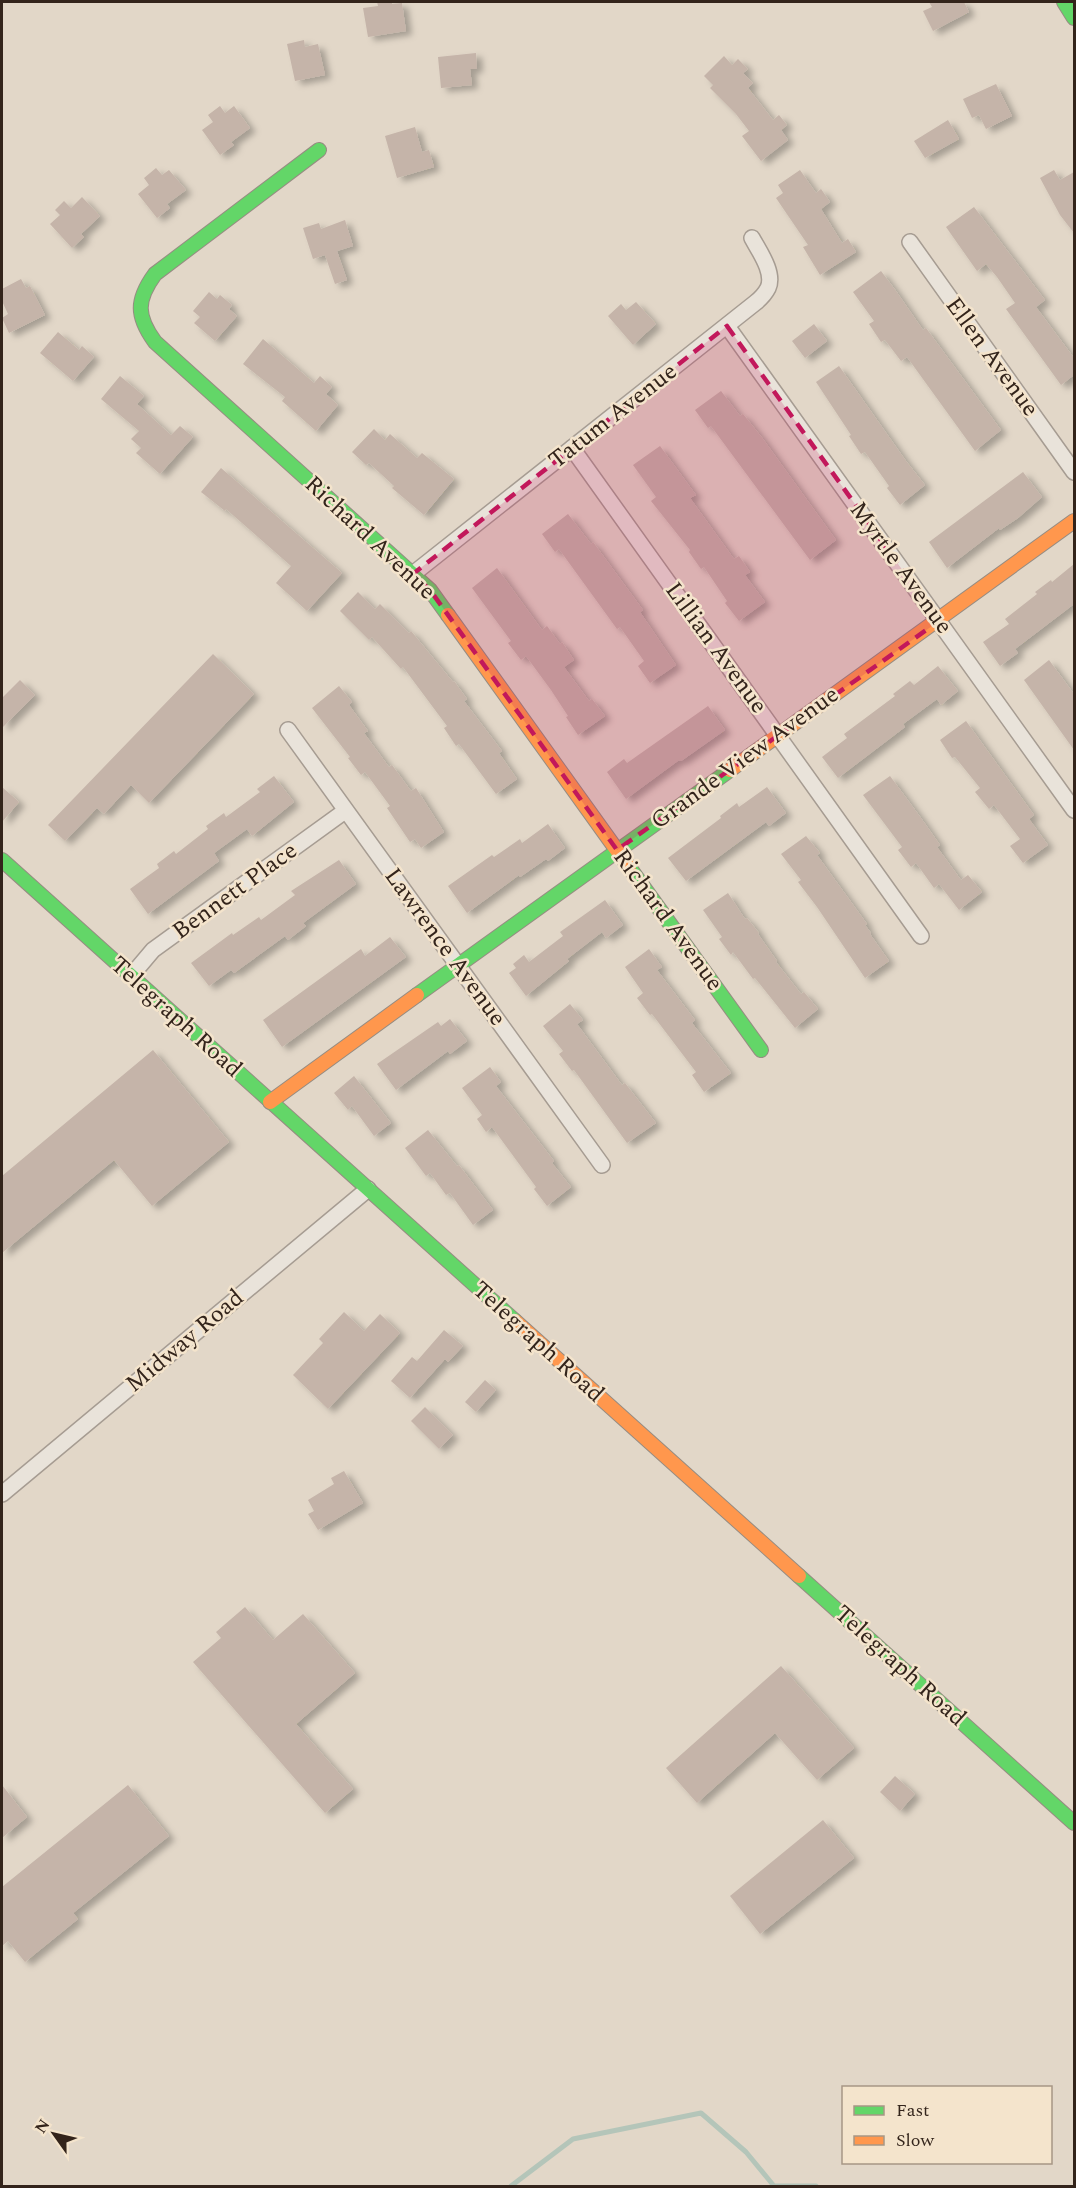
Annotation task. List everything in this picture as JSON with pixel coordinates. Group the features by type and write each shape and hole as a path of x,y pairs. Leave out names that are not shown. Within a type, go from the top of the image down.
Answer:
{"street":[{"path":"1064,2 1074,18"},
{"name":"Richard Avenue","path":"319,150 164,265 147,284 141,296 142,325 155,342 430,590 761,1050"},
{"name":"Tatum Avenue","path":"412,574 755,303 769,287 768,272 752,238"},
{"name":"Ellen Avenue","path":"910,242 1074,472"},
{"name":"Myrtle Avenue","path":"727,326 1074,810"},
{"name":"Lillian Avenue","path":"572,448 921,936"},
{"name":"Grande View Avenue","path":"270,1102 778,734 939,621 1074,521"},
{"name":"Lawrence Avenue","path":"288,730 602,1165"},
{"name":"Bennett Place","path":"131,976 153,950 345,811"},
{"name":"Telegraph Road","path":"2,860 1074,1823"},
{"name":"Midway Road","path":"2,1494 368,1189"}],"highlighted area":[{"path":"727,326 939,621 617,850 430,590 413,574"}],"building":[{"path":"377,2 402,3 406,31 368,37 363,8 378,6"},
{"path":"929,2 964,2 969,12 933,31 923,11 932,7"},
{"path":"304,40 305,47 318,44 325,75 295,81 287,44"},
{"path":"476,53 477,69 470,69 472,85 441,88 438,57"},
{"path":"724,56 732,65 738,59 748,69 743,73 753,83 748,88 773,120 779,115 787,125 781,130 788,140 761,161 742,136 749,131 710,88 713,85 704,76"},
{"path":"996,84 1012,116 986,129 979,115 972,118 963,99"},
{"path":"220,106 225,113 234,106 250,128 231,142 234,145 220,155 202,130 213,122 208,115"},
{"path":"948,120 959,139 925,158 914,141"},
{"path":"415,127 422,152 429,150 434,167 397,178 385,136"},
{"path":"156,168 162,175 169,170 186,190 167,204 170,208 157,218 138,194 149,185 144,178"},
{"path":"800,170 816,193 821,189 830,202 821,209 842,243 848,239 856,252 820,275 803,247 808,245 776,198 783,193 778,185"},
{"path":"1054,170 1060,180 1074,172 1074,233 1060,215 1040,178"},
{"path":"82,197 100,216 81,234 84,237 72,248 50,224 60,215 55,210 64,201 71,208"},
{"path":"974,207 1045,300 1036,307 1074,358 1074,375 1061,385 1006,309 1015,303 997,277 986,264 977,271 946,227"},
{"path":"345,220 353,246 337,251 347,280 335,284 325,255 313,259 303,228 319,223 321,229"},
{"path":"881,271 923,330 926,328 1001,430 975,451 907,357 901,361 885,340 881,342 869,324 874,321 853,292"},
{"path":"21,279 26,288 30,286 45,315 9,333 2,318 8,314 2,301 2,289"},
{"path":"209,292 217,299 220,295 232,305 229,309 237,316 215,341 194,323 200,317 193,311"},
{"path":"636,302 656,324 633,345 608,316 621,304 626,310"},
{"path":"814,324 827,341 805,358 792,341"},
{"path":"58,332 79,350 82,346 94,357 73,381 40,353"},
{"path":"263,339 314,383 320,376 332,387 326,394 338,405 316,431 282,401 285,397 243,364"},
{"path":"839,366 925,485 900,505 865,452 861,454 816,382"},
{"path":"120,376 144,396 137,404 171,435 180,426 193,437 160,474 136,453 141,448 131,439 139,431 101,399"},
{"path":"721,391 740,416 743,414 763,439 836,540 810,560 711,426 708,428 695,410"},
{"path":"374,429 385,440 390,434 417,458 422,453 454,479 424,515 392,488 394,486 369,463 366,465 352,452"},
{"path":"660,446 696,495 690,498 734,559 739,556 750,572 745,575 765,602 739,621 725,603 727,601 704,567 701,569 689,552 690,550 651,501 656,497 633,465"},
{"path":"221,468 342,573 307,611 276,583 291,566 226,509 225,511 201,492"},
{"path":"1023,472 1042,497 1018,518 1000,530 999,528 947,568 929,542"},
{"path":"568,514 591,544 593,542 643,610 640,612 676,665 650,683 638,666 644,661 620,627 617,629 559,549 555,552 542,534"},
{"path":"1074,564 1074,604 1015,649 1018,653 1000,666 983,642 1009,624 1005,619 1037,594 1035,592"},
{"path":"497,568 542,630 547,626 560,644 562,642 574,660 564,667 589,701 592,699 605,716 578,735 551,690 526,656 521,660 508,643 511,641 472,588"},
{"path":"358,592 375,609 380,604 409,633 411,631 454,681 467,699 464,701 502,751 499,753 517,779 496,794 459,744 456,746 444,728 447,726 403,667 401,669 372,637 369,640 340,611"},
{"path":"213,654 254,694 149,803 131,785 104,814 97,808 65,841 48,825"},
{"path":"1049,660 1074,694 1074,750 1024,680"},
{"path":"938,666 958,691 941,705 937,699 903,724 905,727 838,778 822,757 847,738 844,734 895,696 893,694 910,681 914,685"},
{"path":"20,680 35,695 2,728 2,698"},
{"path":"339,686 352,702 349,705 368,731 364,733 389,767 392,765 411,791 416,788 444,832 421,848 415,839 410,842 387,808 390,806 365,772 361,775 312,708"},
{"path":"708,706 725,730 626,799 607,772 624,759 627,763"},
{"path":"966,721 1034,815 1029,819 1048,845 1023,863 1010,846 1020,839 994,805 989,809 975,792 980,788 955,757 952,758 940,740"},
{"path":"274,776 294,802 252,836 247,829 214,853 219,861 148,914 130,889 159,868 157,864 174,851 176,854 208,829 206,826 224,813 226,817 260,792 257,789"},
{"path":"890,776 940,845 937,847 961,880 968,875 982,892 959,910 939,884 934,888 916,863 911,867 898,850 902,847 863,795"},
{"path":"2,787 19,802 2,822"},
{"path":"767,787 786,813 769,826 766,822 686,881 668,858 737,803 739,807"},
{"path":"548,824 565,848 548,861 546,859 520,877 519,875 467,913 448,886 492,855 494,857 520,839 522,843"},
{"path":"806,836 820,853 817,855 867,924 865,925 870,934 889,961 865,978 798,882 801,880 781,854"},
{"path":"339,860 356,884 303,923 306,926 288,940 285,936 234,973 231,970 209,986 191,963 232,933 233,935 259,917 261,920 295,895 291,891"},
{"path":"728,893 745,919 747,918 759,933 776,962 801,994 804,992 818,1009 795,1028 733,952 731,955 719,939 722,937 703,910"},
{"path":"605,900 623,925 606,938 602,932 567,959 569,961 526,996 509,973 516,968 513,964 524,955 529,962 563,936 560,932"},
{"path":"390,937 406,957 282,1047 263,1020 361,949 365,956"},
{"path":"649,949 662,967 657,970 695,1020 692,1023 731,1073 704,1092 692,1075 696,1072 637,998 643,993 625,967"},
{"path":"570,1004 583,1020 577,1024 622,1085 625,1083 656,1123 627,1143 574,1070 572,1071 559,1054 563,1051 543,1026"},
{"path":"450,1019 467,1041 450,1054 448,1051 396,1090 377,1064 438,1022 441,1026"},
{"path":"153,1050 229,1142 152,1206 114,1160 2,1253 2,1176"},
{"path":"490,1067 501,1082 496,1086 554,1161 552,1163 571,1187 547,1206 534,1189 536,1187 492,1127 486,1132 477,1119 482,1115 462,1088"},
{"path":"354,1076 391,1123 374,1136 352,1106 348,1110 334,1093"},
{"path":"428,1130 457,1166 459,1165 493,1210 473,1225 450,1193 446,1195 430,1173 426,1176 405,1148"},
{"path":"344,1312 364,1331 380,1314 400,1333 328,1409 293,1375 323,1343 319,1339"},
{"path":"444,1330 463,1346 448,1362 445,1359 410,1398 391,1381 412,1357 417,1361"},
{"path":"485,1380 496,1390 476,1412 465,1402"},
{"path":"425,1407 453,1435 439,1449 411,1421"},
{"path":"344,1471 363,1503 318,1530 308,1514 314,1511 308,1500 334,1484 331,1478"},
{"path":"245,1607 273,1640 303,1614 355,1673 296,1724 353,1789 325,1813 193,1662 221,1638 216,1632"},
{"path":"781,1666 854,1748 817,1780 775,1733 697,1803 666,1768"},
{"path":"895,1776 915,1794 900,1811 880,1792"},
{"path":"2,1785 27,1817 2,1838"},
{"path":"128,1785 169,1836 73,1913 78,1919 25,1962 8,1941 2,1946 2,1887"},
{"path":"823,1820 854,1858 760,1934 730,1896"}],"waterway":[{"path":"511,2186 573,2139 701,2113 746,2152 774,2186 816,2186"}],"traffic: fast":[{"path":"1064,2 1074,18"},
{"path":"319,150 155,274 142,300 144,324 155,342 430,590 448,615"},
{"path":"417,995 730,770"},
{"path":"2,860 515,1321"},
{"path":"629,867 761,1050"},
{"path":"799,1576 1074,1823"}],"traffic: slow":[{"path":"730,770 1074,521"},
{"path":"448,615 629,867"},
{"path":"270,1102 417,995"},
{"path":"515,1321 799,1576"}]}
